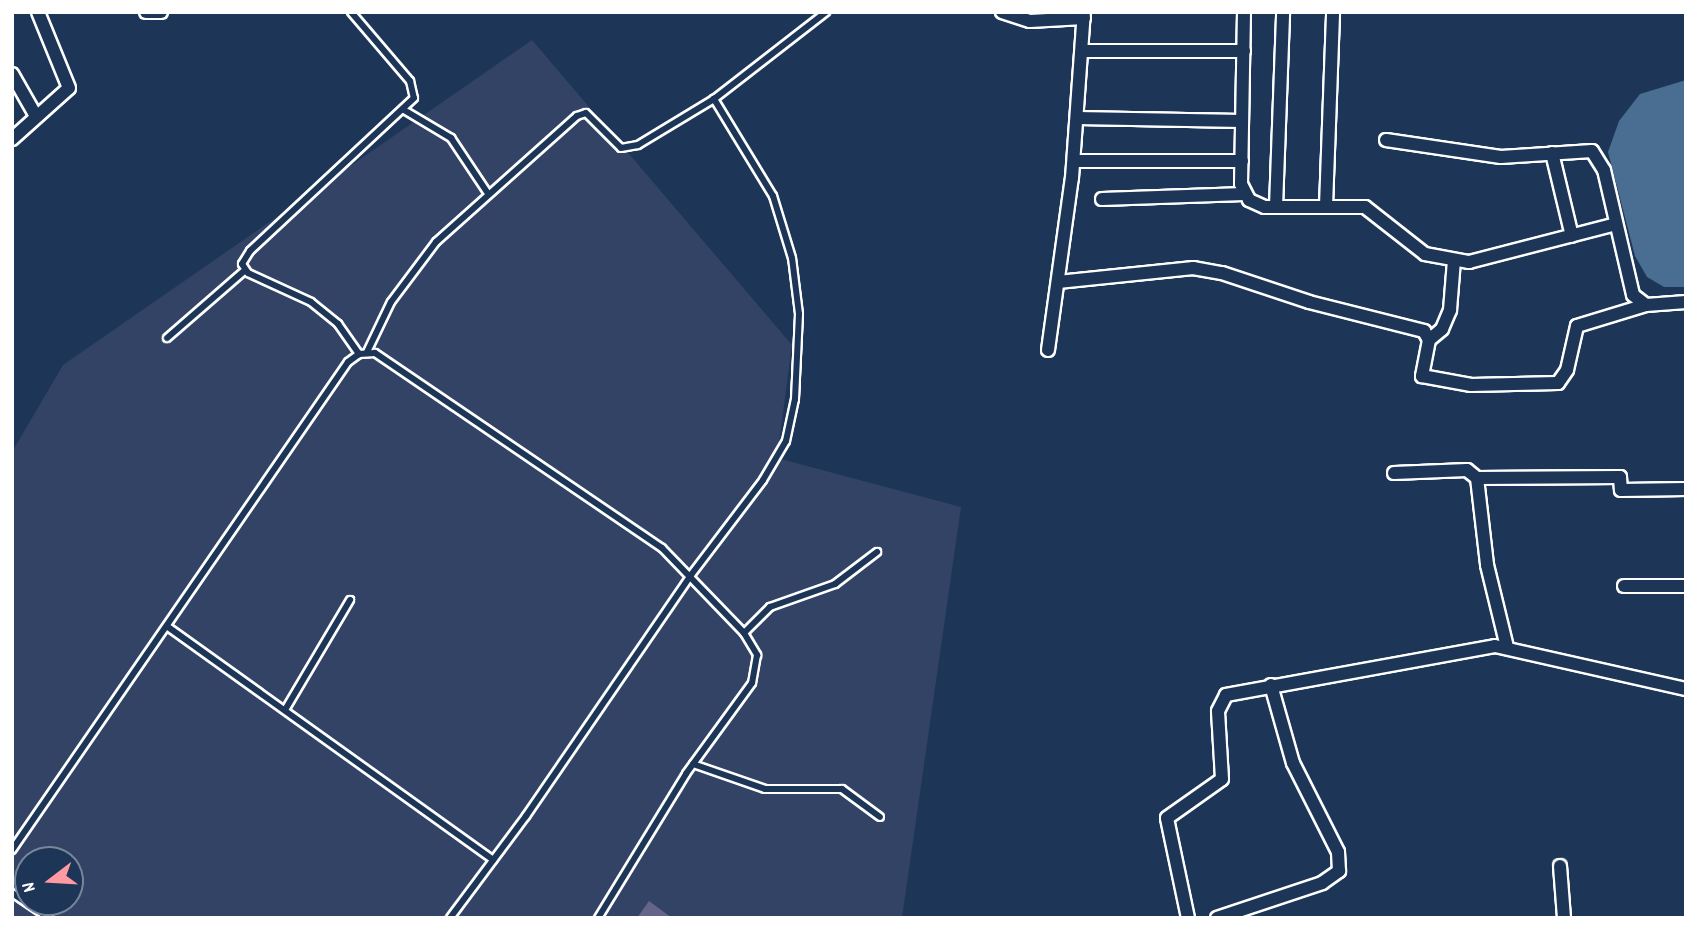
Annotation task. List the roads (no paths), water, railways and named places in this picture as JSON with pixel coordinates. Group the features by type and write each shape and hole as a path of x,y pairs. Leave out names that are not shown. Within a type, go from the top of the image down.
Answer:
{"street":[{"path":"12,139 69,88 38,12"},
{"path":"146,12 161,12"},
{"path":"1002,12 1030,21 1084,15 1073,161 1048,350"},
{"path":"1244,12 1244,194"},
{"path":"1276,206 1283,12"},
{"path":"1326,206 1333,12"},
{"path":"1082,51 1244,51"},
{"path":"12,74 36,116"},
{"path":"1077,118 1242,121"},
{"path":"1386,140 1501,158 1592,151 1604,170 1633,295 1646,305"},
{"path":"1552,153 1572,236"},
{"path":"1073,161 1242,161"},
{"path":"1102,200 1244,194 1256,204 1365,207 1413,246 1454,260 1480,261 1616,224"},
{"path":"1454,260 1450,310 1442,329 1429,340 1420,368 1426,379 1471,385 1545,386 1564,378 1577,326 1646,305 1686,302"},
{"path":"1058,282 1209,270 1309,302 1415,328 1424,331 1429,340"},
{"path":"1394,473 1467,470 1478,478 1620,477 1621,490 1686,489"},
{"path":"1478,478 1487,565 1507,647"},
{"path":"1624,586 1686,586"},
{"path":"1188,918 1167,818 1222,779 1221,700 1240,690 1507,647 1686,689"},
{"path":"1217,918 1322,883 1339,871 1338,852 1293,763 1270,685"},
{"path":"1560,866 1564,918"}],"lane":[{"path":"244,271 243,260 250,251 414,98 413,87 351,12"},
{"path":"12,850 348,362 363,353 400,288 436,243 487,192 581,113 610,141 625,149 660,134 714,99 826,12"},
{"path":"450,918 494,860 691,575 777,459 791,425 795,399 799,314 787,236 773,196 714,99"},
{"path":"404,110 451,138 487,192"},
{"path":"167,338 244,271"},
{"path":"244,271 312,302 338,324 363,353 384,357 640,531 691,575 744,633 757,656 757,675 693,764 598,918"},
{"path":"744,633 770,607 835,584 877,552"},
{"path":"285,710 350,600"},
{"path":"168,626 494,860"},
{"path":"693,764 765,789 842,789 880,817"},
{"path":"12,893 49,918"}]}
